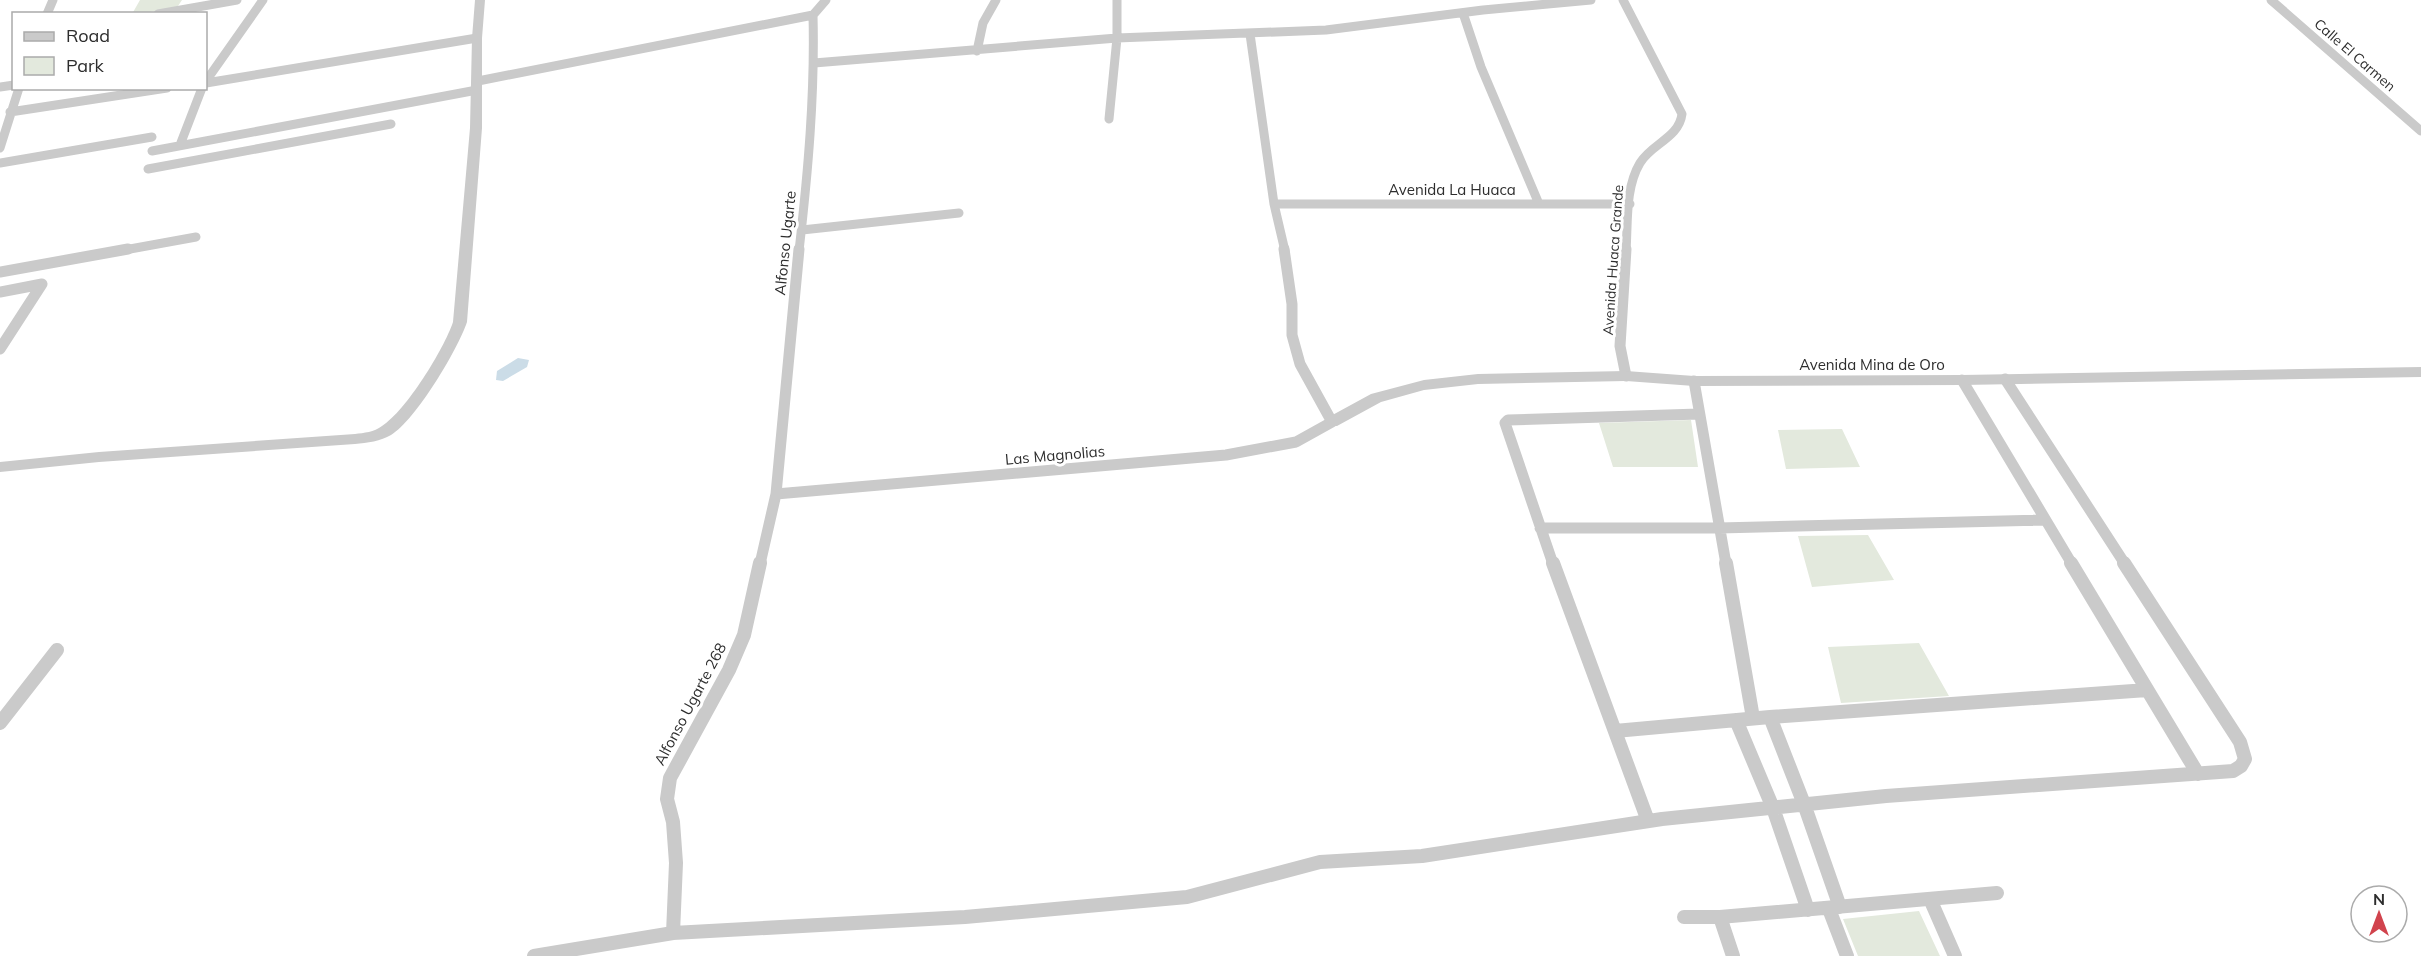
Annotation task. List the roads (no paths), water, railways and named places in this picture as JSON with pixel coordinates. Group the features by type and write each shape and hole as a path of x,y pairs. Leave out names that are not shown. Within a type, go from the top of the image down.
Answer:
{"street":[{"path":"169,12 237,0"},
{"path":"207,81 263,0"},
{"path":"0,466 336,441 385,431 402,418 456,334 460,322 477,85 480,0"},
{"path":"152,151 813,15 826,0"},
{"path":"977,51 983,23 996,0"},
{"path":"1108,119 1117,38 1118,0"},
{"path":"814,63 1117,38 1195,33 1251,34 1326,30 1463,12 1591,0"},
{"name":"Avenida Huaca Grande","path":"1623,0 1682,114 1679,127 1643,157 1631,181 1620,346 1626,376"},
{"name":"Calle El Carmen","path":"2271,0 2421,131"},
{"path":"1463,12 1481,67 1539,204"},
{"name":"Alfonso Ugarte","path":"776,495 808,170 814,63 813,15"},
{"path":"1251,34 1274,204 1286,256 1292,304 1292,335 1300,364 1332,422"},
{"path":"207,82 477,38"},
{"path":"0,148 18,90"},
{"path":"10,112 154,90"},
{"path":"180,145 201,90"},
{"path":"148,169 391,124"},
{"path":"0,163 152,137"},
{"name":"Avenida La Huaca","path":"1274,204 1630,204"},
{"path":"802,230 959,213"},
{"path":"0,272 196,237"},
{"path":"0,292 42,284 0,349"},
{"name":"Avenida Mina de Oro","path":"1332,422 1376,398 1424,385 1478,379 1626,376 1694,381 1962,380 2421,372"},
{"path":"534,956 673,933 965,917 1187,897 1320,862 1422,856 1647,821 1804,804 2198,774 2234,771 2240,768 2245,764 2244,750 2005,379"},
{"path":"1962,380 2198,774"},
{"path":"1694,381 1753,718"},
{"path":"1647,821 1540,528 1505,423 1508,420 1700,414"},
{"name":"Las Magnolias","path":"776,495 1226,455 1296,442 1332,422"},
{"name":"Alfonso Ugarte 268","path":"673,933 676,863 673,822 667,799 670,777 729,670 744,635 776,495"},
{"path":"1540,528 1719,528 2044,520"},
{"path":"0,723 57,650"},
{"path":"1615,731 1753,718 2147,690"},
{"path":"1770,717 1804,804 1847,956"},
{"path":"1736,720 1773,808 1808,910"},
{"path":"1684,917 1720,917 1997,893"},
{"path":"1929,899 1955,956"},
{"path":"1720,917 1733,956"}],"water":[{"path":"518,358 529,360 527,367 503,381 496,380 497,371"}]}
